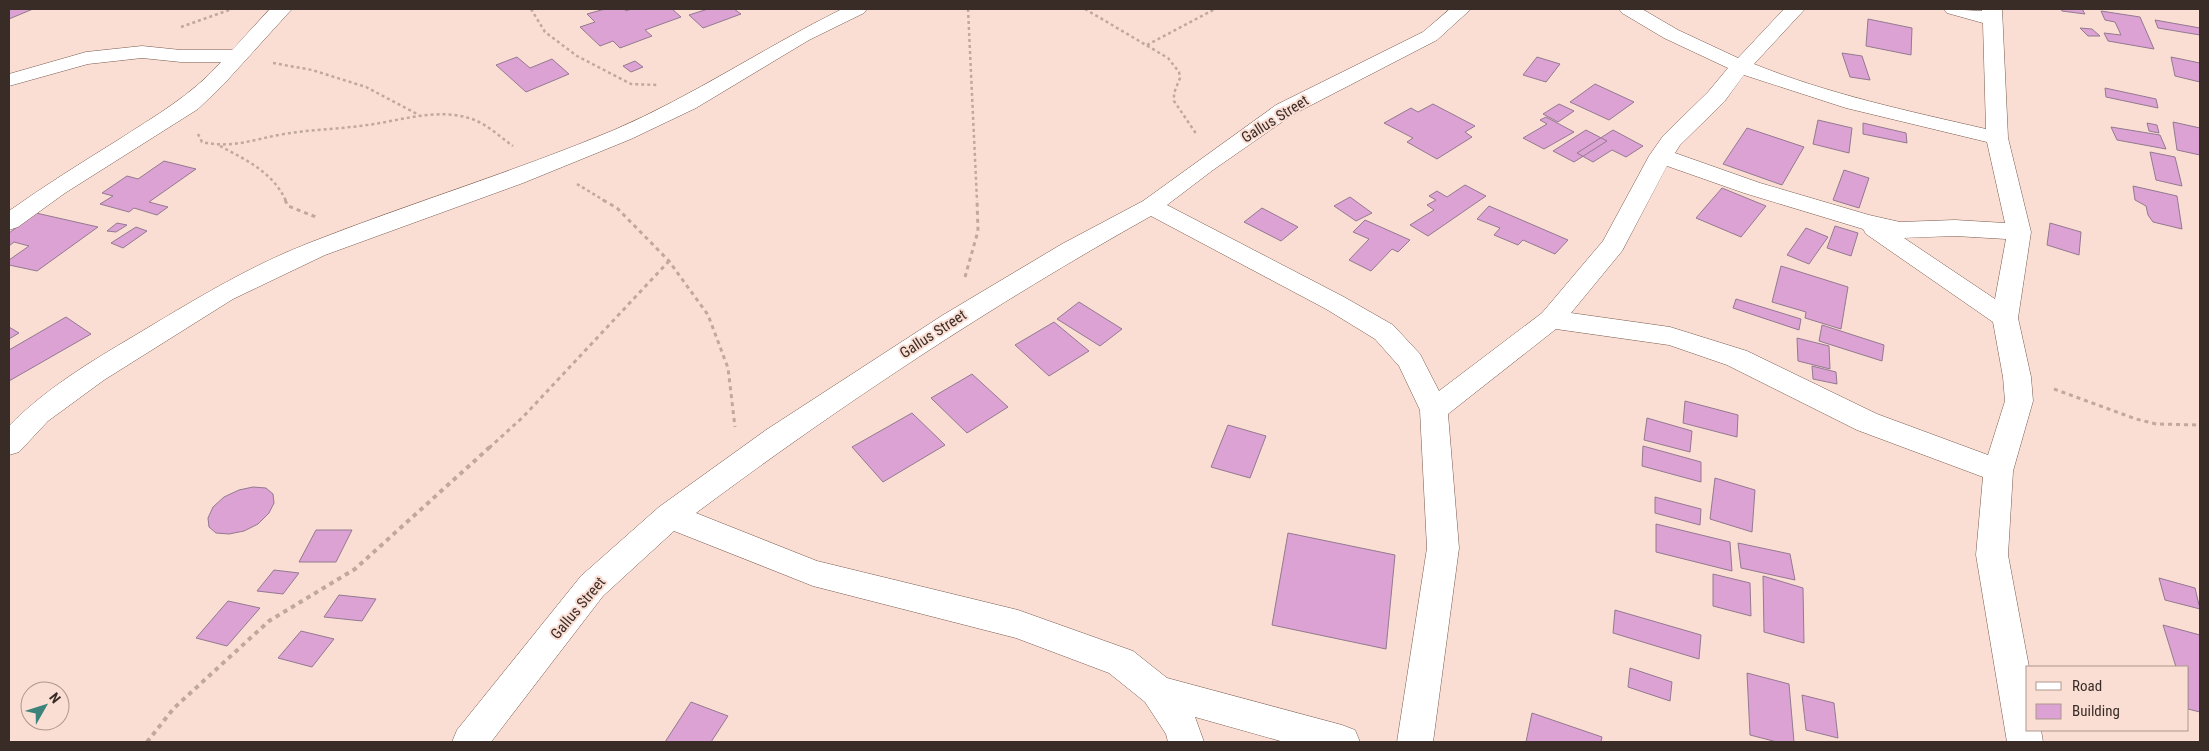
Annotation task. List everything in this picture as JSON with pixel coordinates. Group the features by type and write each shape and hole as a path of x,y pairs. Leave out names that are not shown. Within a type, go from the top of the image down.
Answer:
{"street":[{"path":"12,216 184,108 216,81 271,18 282,9"},
{"path":"9,444 38,414 94,373 224,293 316,250 545,166 623,134 688,103 802,36 856,9"},
{"name":"Gallus Street","path":"470,742 592,586 670,516 776,438 952,320 1071,250 1151,206 1205,165 1284,110 1430,36 1461,9"},
{"path":"1629,9 1683,42 1740,67 1819,93 1997,138"},
{"path":"1434,410 1551,320 1613,245 1660,156 1795,9"},
{"path":"1954,9 1992,14 1997,138 2019,232 2005,318 2017,376 2019,402 1998,471 1992,555 2025,742"},
{"path":"9,80 86,58 142,52 181,56 238,56"},
{"path":"1660,156 1752,188 1865,222 1900,230 1955,228 2019,232"},
{"path":"1151,206 1335,303 1384,332 1410,362 1434,410 1443,548 1414,742"},
{"path":"1865,222 2005,318"},
{"path":"1551,320 1670,336 1696,344 1737,358 1866,422 1998,471"},
{"path":"670,516 813,573 1018,624 1113,658 1122,662 1157,691 1182,728 1186,742"},
{"path":"1157,691 1342,742"}],"path":[{"path":"532,9 545,32 577,56 631,84 659,84"},
{"path":"952,320 978,231 968,9"},
{"path":"1085,9 1168,58 1179,72 1180,78 1174,93 1174,101 1199,138 1205,165"},
{"path":"1147,46 1215,9"},
{"path":"238,56 312,70 366,87 420,115"},
{"path":"184,108 202,142 219,146 266,172 284,195 288,206 301,213 323,220 372,230"},
{"path":"219,146 236,145 307,130 376,124 420,115 450,116 472,120 487,127 545,166 617,208 669,261 708,315 728,368 740,465"},
{"path":"147,742 174,708 269,621 354,569 523,417 669,261"},
{"path":"2017,376 2156,424 2200,425"}],"building":[{"path":"9,9 33,9 9,19"},
{"path":"605,9 624,9 626,11 631,9 672,9 681,17 645,30 652,36 620,48 613,41 600,46 580,27 595,22 587,14"},
{"path":"708,9 734,9 741,14 703,28 689,15"},
{"path":"2061,9 2082,9 2085,14 2062,11"},
{"path":"2101,11 2140,17 2154,49 2108,41 2104,33 2121,35 2115,22 2105,20"},
{"path":"1868,19 1912,28 1911,55 1866,46"},
{"path":"2155,20 2200,28 2200,35 2158,28"},
{"path":"2080,28 2092,29 2100,36 2088,36"},
{"path":"1842,53 1862,56 1870,80 1850,77"},
{"path":"517,57 530,68 552,59 569,74 526,92 496,65"},
{"path":"1537,57 1560,64 1546,82 1523,75"},
{"path":"2171,57 2200,63 2200,82 2175,76"},
{"path":"635,61 643,67 631,72 623,66"},
{"path":"1595,84 1634,102 1609,120 1570,102"},
{"path":"2105,88 2156,99 2158,108 2106,97"},
{"path":"1433,104 1475,126 1465,132 1472,137 1437,159 1407,142 1413,138 1384,123 1411,108 1418,112"},
{"path":"1559,104 1574,111 1558,122 1543,114"},
{"path":"1546,117 1574,132 1544,149 1523,138 1547,124 1540,120"},
{"path":"1818,120 1852,128 1849,153 1813,144"},
{"path":"2173,122 2200,128 2200,155 2177,150"},
{"path":"1863,123 1906,133 1907,143 1863,134"},
{"path":"2147,123 2157,125 2159,133 2149,131"},
{"path":"2111,127 2160,135 2166,149 2117,140"},
{"path":"1747,128 1804,147 1782,185 1723,164"},
{"path":"1586,130 1607,141 1574,162 1553,151"},
{"path":"1613,130 1643,146 1626,157 1612,150 1593,162 1577,153"},
{"path":"2150,152 2175,157 2182,186 2156,180"},
{"path":"164,161 196,169 149,202 168,207 157,215 134,208 129,212 100,204 113,196 102,193 127,176 138,179"},
{"path":"1844,170 1869,178 1859,208 1833,200"},
{"path":"1465,185 1486,196 1428,236 1410,225 1434,210 1427,205 1436,200 1429,196 1437,191 1447,197"},
{"path":"2133,186 2177,196 2182,229 2153,222 2148,215 2146,206 2135,200"},
{"path":"1722,188 1766,206 1741,237 1696,218"},
{"path":"1350,197 1372,213 1356,221 1334,206"},
{"path":"1489,206 1568,240 1555,254 1523,240 1518,245 1494,235 1500,228 1477,219"},
{"path":"1262,208 1298,227 1281,241 1244,222"},
{"path":"36,213 98,227 37,271 9,265 9,260 29,246 14,242 9,246 9,233"},
{"path":"1365,220 1410,240 1398,252 1392,249 1371,271 1349,260 1369,239 1353,232"},
{"path":"117,223 127,225 116,232 107,231"},
{"path":"2050,223 2081,232 2079,255 2047,245"},
{"path":"1835,226 1858,233 1851,256 1827,248"},
{"path":"136,227 147,231 123,248 111,243"},
{"path":"1806,228 1828,237 1809,264 1787,255"},
{"path":"1781,266 1848,287 1841,329 1805,318 1806,312 1772,302"},
{"path":"1736,299 1801,319 1799,330 1733,308"},
{"path":"1079,302 1122,329 1100,346 1057,319"},
{"path":"66,317 91,334 9,381 9,350"},
{"path":"1054,322 1089,351 1049,376 1015,345"},
{"path":"1822,325 1884,345 1882,361 1819,341"},
{"path":"9,327 19,333 9,339"},
{"path":"1797,338 1829,346 1830,369 1798,361"},
{"path":"1812,366 1836,372 1837,384 1813,379"},
{"path":"972,374 1008,407 967,433 931,398"},
{"path":"1685,401 1738,415 1737,437 1683,423"},
{"path":"912,413 945,445 883,482 852,447"},
{"path":"1647,418 1692,431 1690,452 1644,440"},
{"path":"1228,425 1266,436 1250,478 1211,467"},
{"path":"1643,446 1701,462 1701,482 1642,466"},
{"path":"1715,478 1755,490 1752,532 1710,519"},
{"path":"253,487 266,488 273,494 274,503 269,513 258,524 244,531 229,534 216,533 209,527 208,518 213,507 224,497 239,490"},
{"path":"1655,497 1701,509 1700,525 1655,513"},
{"path":"1656,524 1730,542 1732,571 1656,552"},
{"path":"316,530 352,530 336,562 299,562"},
{"path":"1288,533 1395,555 1386,649 1272,625"},
{"path":"1738,543 1790,554 1795,580 1741,568"},
{"path":"274,570 299,573 283,594 257,591"},
{"path":"1713,574 1750,583 1751,616 1713,606"},
{"path":"1763,576 1803,588 1804,643 1764,632"},
{"path":"2159,578 2195,588 2200,609 2165,600"},
{"path":"339,595 376,599 362,621 324,617"},
{"path":"228,601 260,608 227,646 196,638"},
{"path":"1615,610 1701,635 1699,659 1613,633"},
{"path":"2163,625 2200,635 2200,712 2189,709 2189,666 2176,666"},
{"path":"301,631 334,639 312,667 278,658"},
{"path":"1630,668 1672,682 1670,701 1628,687"},
{"path":"1747,673 1789,684 1794,742 1777,742 1750,735"},
{"path":"1802,695 1834,703 1838,738 1806,730"},
{"path":"691,702 728,716 711,742 665,742"},
{"path":"1532,713 1602,737 1601,742 1526,742"}]}
